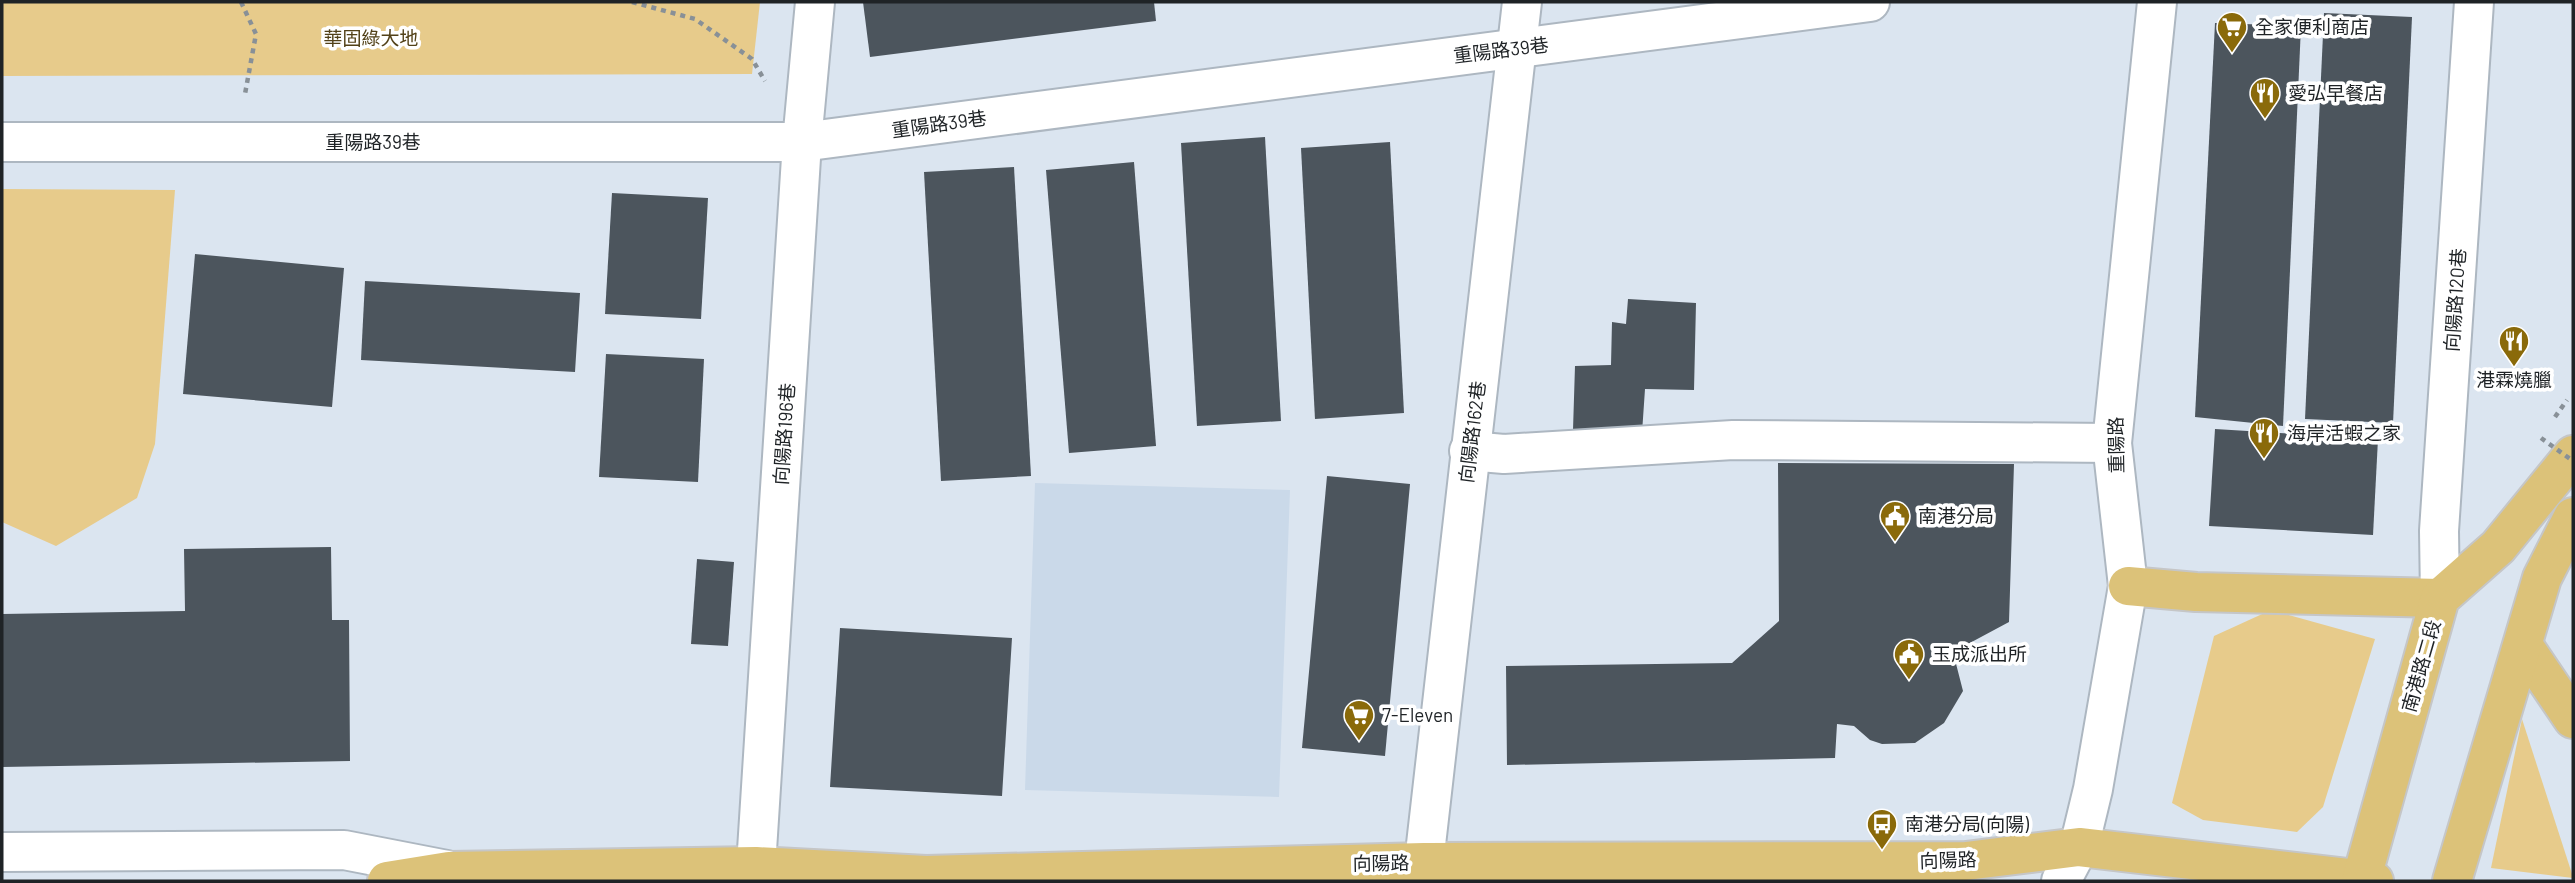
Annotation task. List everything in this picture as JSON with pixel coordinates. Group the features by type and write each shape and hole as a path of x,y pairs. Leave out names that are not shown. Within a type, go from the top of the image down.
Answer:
{"main road":[{"name":"南港路二段","path":"2366,880 2440,598 2498,547 2562,451"},
{"path":"2452,881 2542,578 2573,517"},
{"path":"2128,586 2196,592 2440,598"},
{"path":"2523,645 2573,719"},
{"name":"向陽路","path":"387,881 449,871 756,866 926,875 1424,862 1966,861 2079,847 2366,880"}],"street":[{"name":"向陽路196巷","path":"756,866 802,142 815,2"},
{"name":"向陽路162巷","path":"1424,862 1522,2"},
{"name":"重陽路39巷","path":"2,142 802,142 1870,2"},
{"name":"重陽路","path":"2061,881 2079,847 2128,586 2112,443 2157,2"},
{"name":"向陽路120巷","path":"2440,598 2439,531 2474,2"},
{"path":"1469,452 1504,454 1733,440 2112,443"},
{"path":"2,852 344,850 449,871"}],"path":[{"path":"241,2 256,34 245,94"},
{"path":"632,2 695,19 752,59 766,83"}],"shaded area":[{"path":"1035,483 1290,490 1279,797 1025,790"}],"green space":[{"name":"華固綠大地","path":"2,2 760,2 752,74 2,76"},
{"path":"2,189 175,190 155,444 137,498 56,546 2,522"},
{"path":"2271,610 2375,639 2323,807 2297,832 2203,820 2172,803 2214,636"},
{"path":"2522,719 2573,877 2573,878 2491,868"}],"building":[{"path":"863,2 1154,2 1156,21 870,57"},
{"path":"2324,13 2412,17 2393,423 2305,419"},
{"path":"2215,23 2301,26 2283,426 2195,417"},
{"path":"1265,137 1281,421 1197,426 1181,143"},
{"path":"1390,142 1404,413 1315,419 1301,148"},
{"path":"1134,162 1156,446 1069,453 1046,170"},
{"path":"1014,167 1031,476 941,481 924,172"},
{"path":"612,193 708,198 701,319 605,314"},
{"path":"195,254 344,268 332,407 183,394"},
{"path":"365,281 580,293 575,372 361,360"},
{"path":"1628,299 1696,303 1694,390 1645,389 1642,433 1573,430 1575,366 1611,365 1612,322 1626,324"},
{"path":"606,354 704,359 698,482 599,477"},
{"path":"2215,429 2378,439 2373,535 2209,526"},
{"name":"南港分局","path":"1778,463 2014,464 2009,622 1953,652 1963,691 1944,723 1915,743 1882,744 1870,740 1854,726 1837,724 1835,758 1507,765 1506,666 1732,663 1779,621"},
{"path":"1327,476 1410,484 1385,756 1302,748"},
{"path":"331,547 332,620 349,620 350,761 2,767 2,614 185,611 184,549"},
{"path":"697,559 734,562 728,646 691,644"},
{"path":"840,628 1012,638 1002,796 830,787"}],"place":[{"name":"全家便利商店","path":"2232,54"},
{"name":"愛弘早餐店","path":"2265,120"},
{"name":"港霖燒臘","path":"2514,368"},
{"name":"海岸活蝦之家","path":"2264,460"},
{"name":"南港分局","path":"1895,543"},
{"name":"玉成派出所","path":"1909,681"},
{"name":"7-Eleven","path":"1359,742"},
{"name":"南港分局(向陽)","path":"1882,851"}]}
